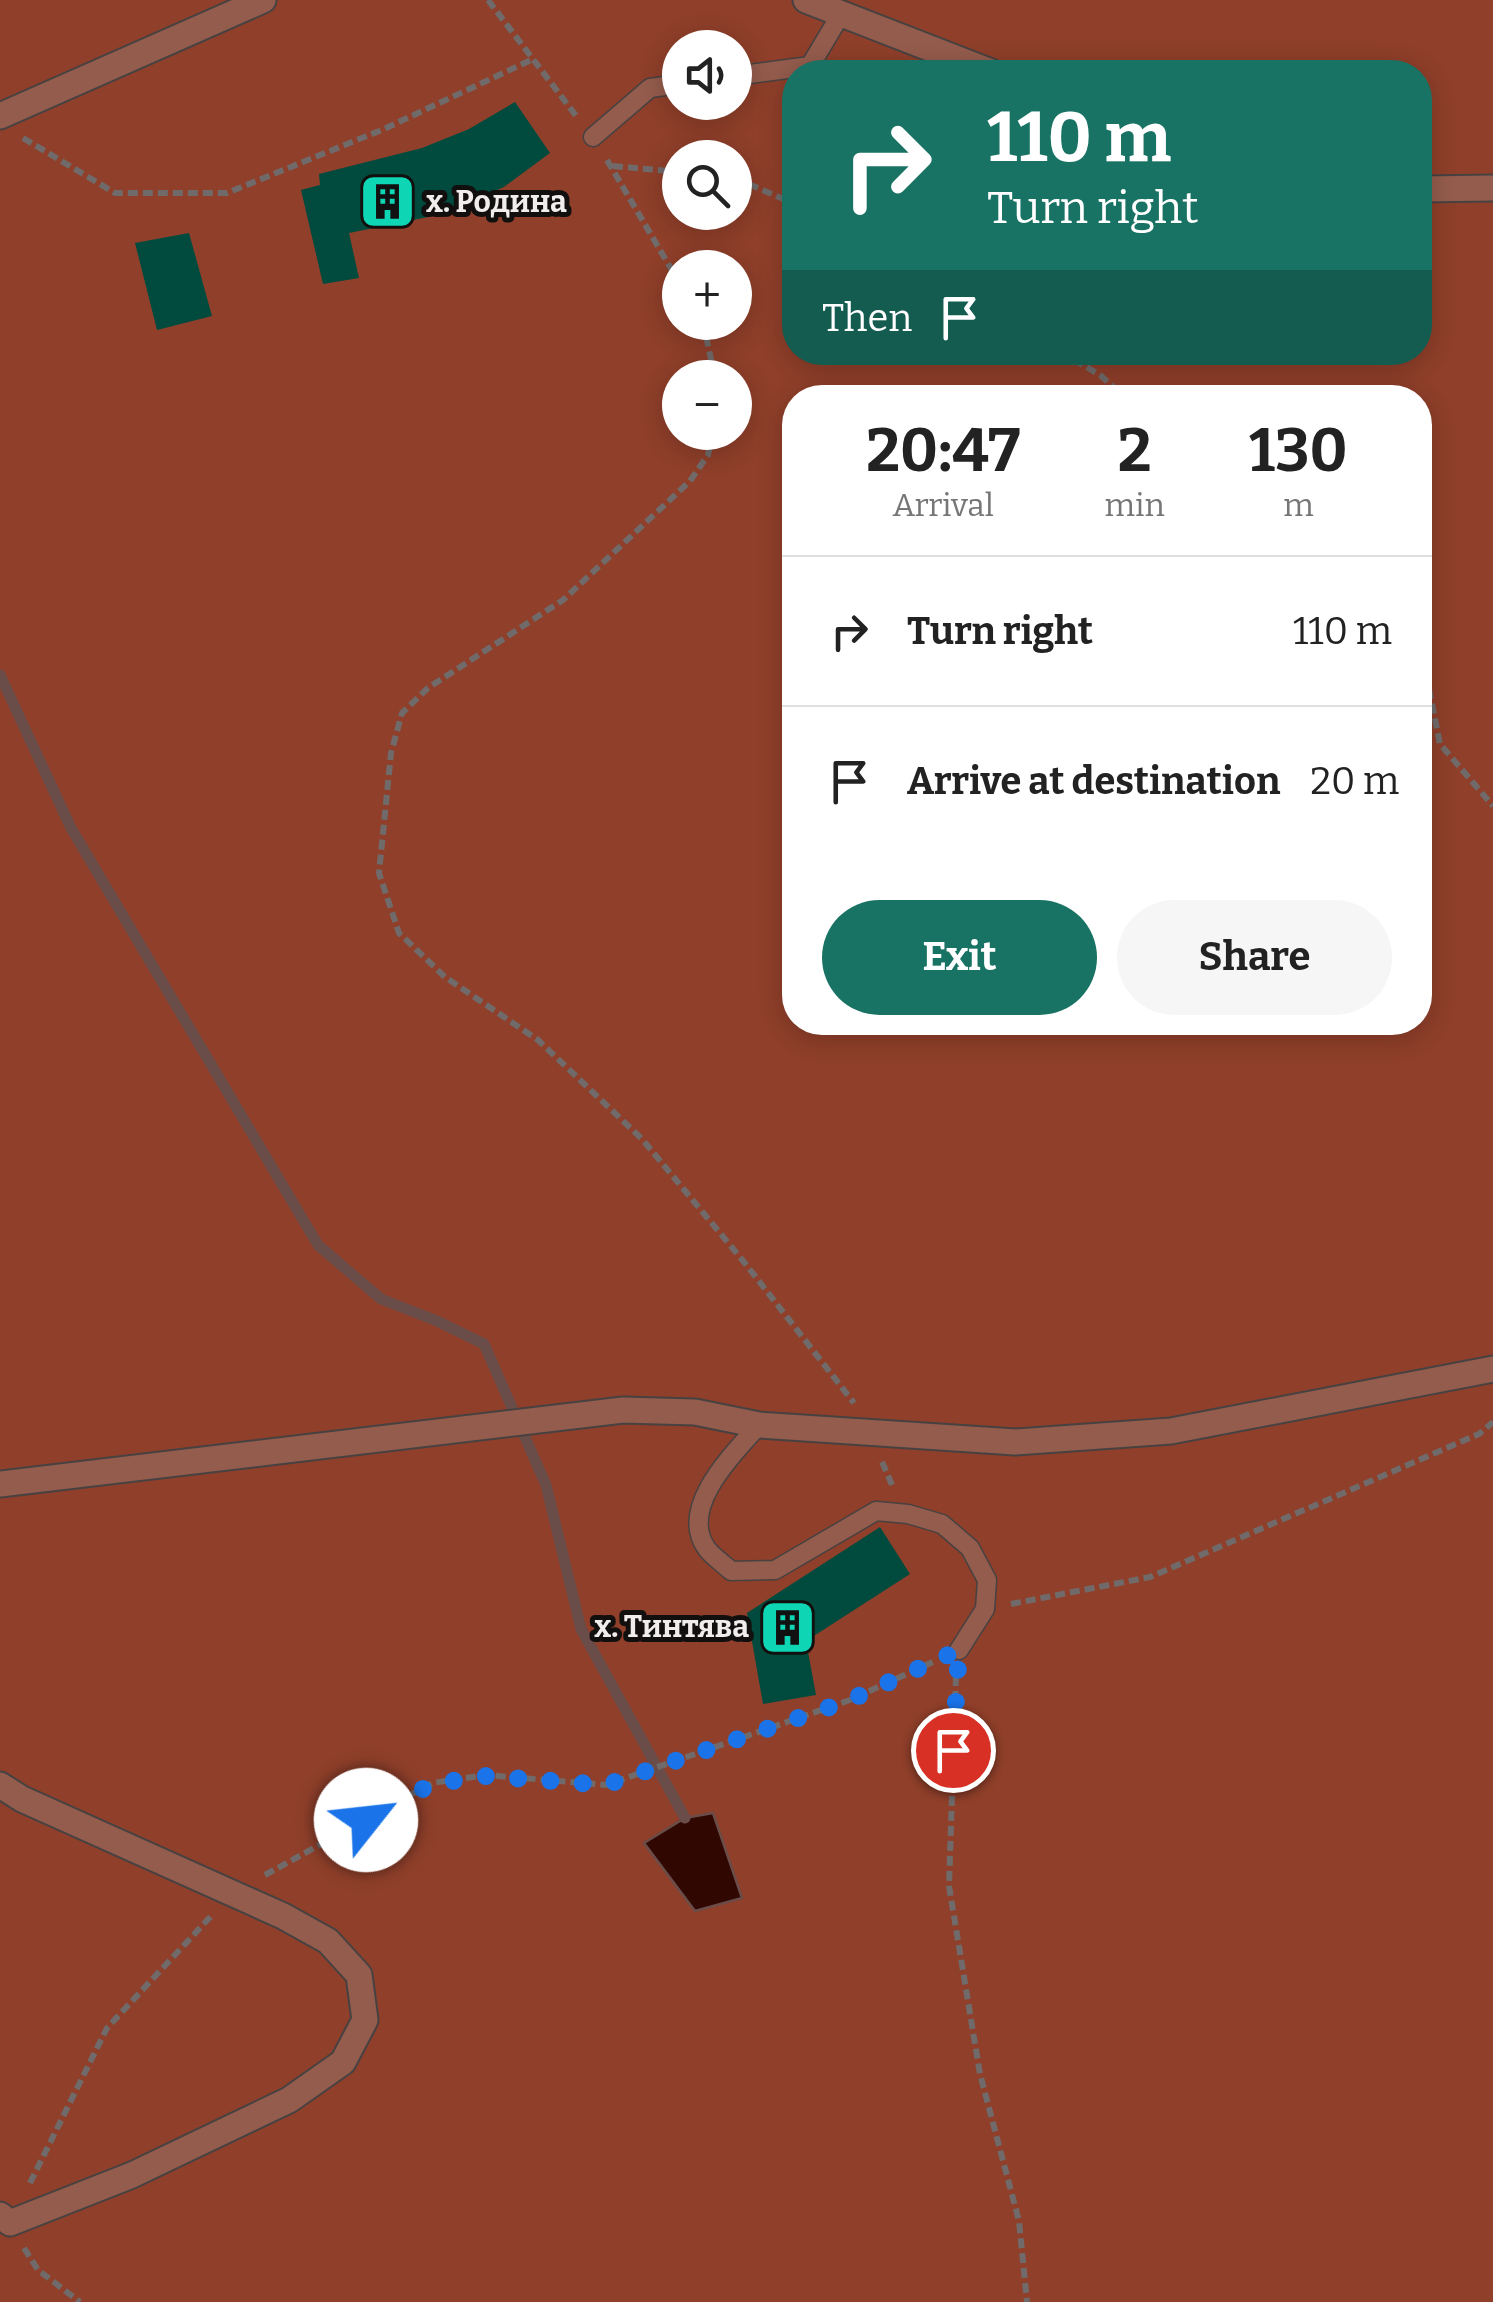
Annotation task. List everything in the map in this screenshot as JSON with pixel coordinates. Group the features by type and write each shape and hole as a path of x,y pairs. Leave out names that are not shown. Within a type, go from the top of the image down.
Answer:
{"street":[{"path":"8,125 263,0"},
{"path":"806,0 961,60"},
{"path":"1432,189 1493,188"},
{"path":"0,1484 623,1410 696,1412 760,1425 1014,1442 1171,1431 1493,1369"},
{"path":"0,1785 22,1799 233,1893 328,1941 360,1975 365,2020 343,2062 272,2108 132,2175 5,2219"}],"lane":[{"path":"814,60 842,14"},
{"path":"752,74 782,70"},
{"path":"593,136 650,88 662,86"},
{"path":"760,1425 713,1476 699,1519 705,1548 731,1571 774,1570 876,1511 908,1514 942,1524 970,1548 987,1580 985,1609 959,1650"}],"path":[{"path":"488,0 593,136 662,253"},
{"path":"8,125 115,192 227,193 384,129 532,60"},
{"path":"611,166 662,170"},
{"path":"752,185 782,198"},
{"path":"1083,365 1111,385"},
{"path":"709,450 690,481 563,600 428,688 402,713 391,753 378,873 399,933 446,977 538,1040 642,1139 744,1262 876,1431 883,1468 908,1514"},
{"path":"1432,704 1440,744 1493,806"},
{"path":"985,1609 1150,1578 1462,1442 1493,1422"},
{"path":"80,2302 38,2270 5,2219 108,2028 233,1893 432,1784 486,1776 606,1785 850,1700 959,1650"},
{"path":"959,1650 949,1886 980,2074 1019,2221 1028,2302"}],"shaded area":[{"path":"0,0 1493,0 1493,2302 0,2302"},
{"path":"713,1813 742,1898 695,1911 644,1843 685,1818"}],"building":[{"name":"х. Родина","path":"515,102 550,153 504,187 443,214 349,233 359,278 323,284 301,190 320,185 319,174 422,148 469,129"},
{"path":"189,233 212,316 157,330 135,243"},
{"name":"х. Тинтява","path":"880,1527 910,1574 806,1641 816,1695 763,1704 747,1613"}],"waterway":[{"path":"0,675 71,828 318,1245 381,1299 484,1344 546,1485 581,1629 685,1818"}],"place":[{"name":"х. Родина","path":"387,202"},
{"name":"х. Тинтява","path":"788,1627"}],"route":[{"path":"366,1820 432,1784 486,1776 606,1785 850,1700 959,1650 953,1750"}]}
